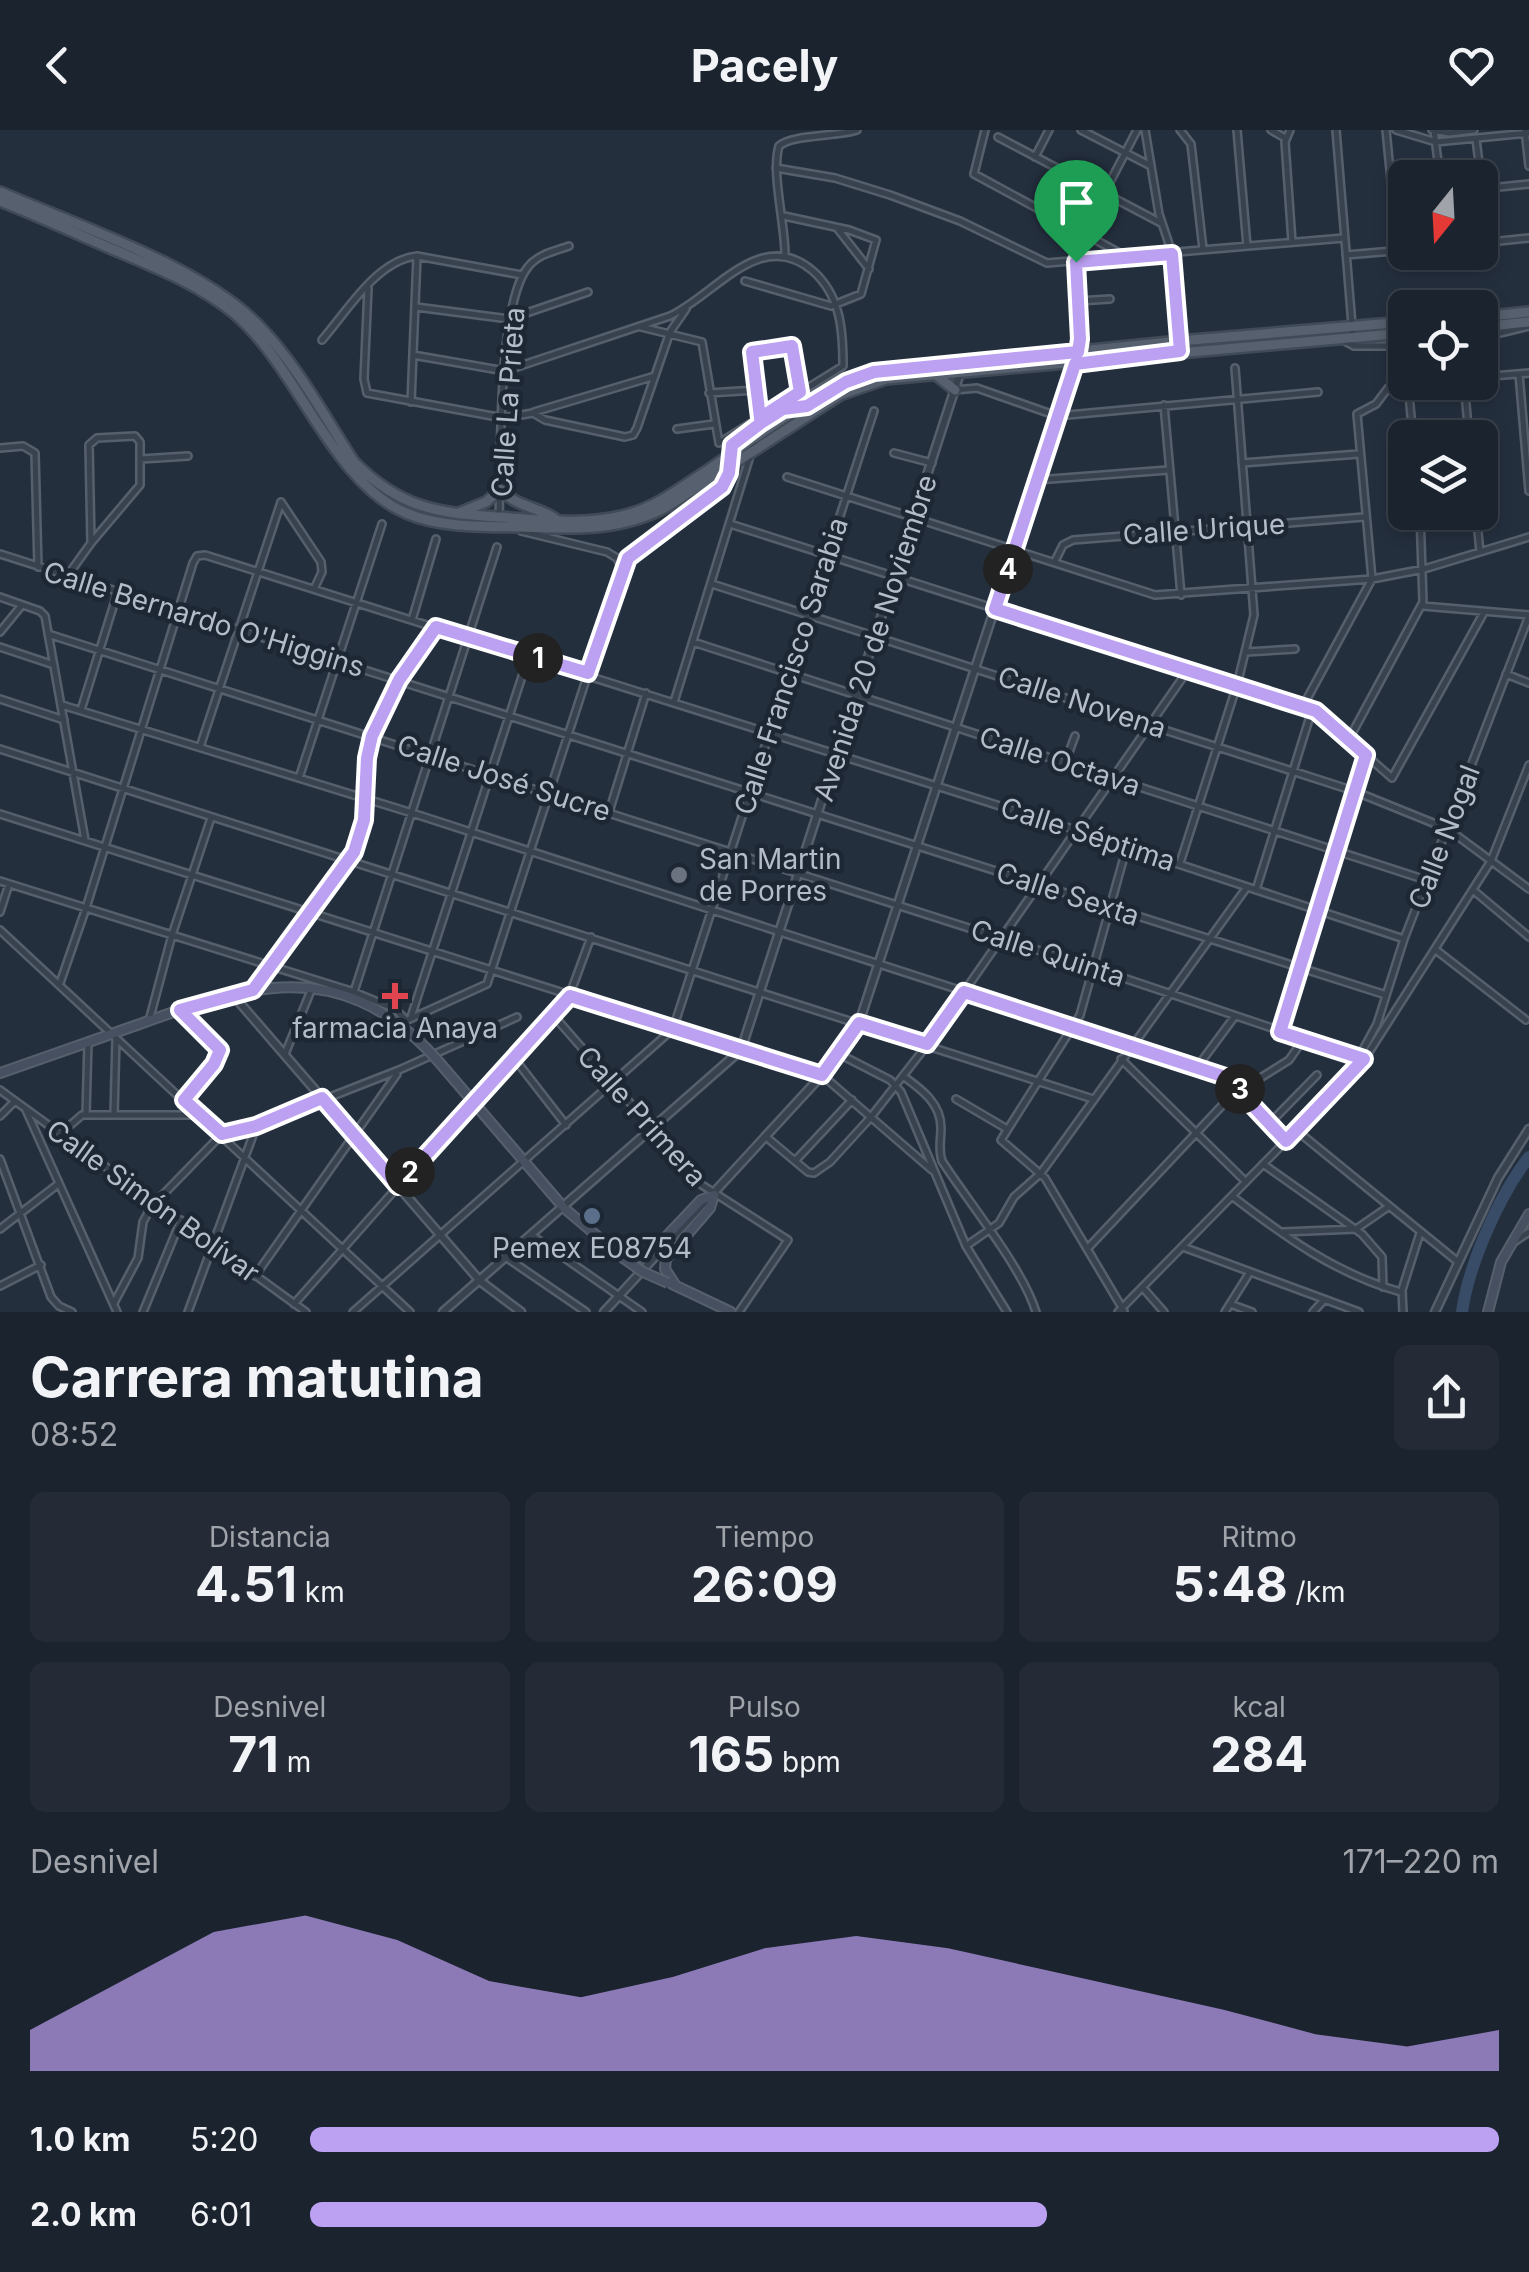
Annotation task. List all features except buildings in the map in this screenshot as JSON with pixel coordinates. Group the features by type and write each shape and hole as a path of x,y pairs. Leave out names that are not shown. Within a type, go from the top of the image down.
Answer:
{"main road":[{"path":"0,192 170,266 235,304 278,348 354,462 410,503 516,527 588,529 628,523 668,506 807,406 846,382 874,372 1075,364 1180,346 1348,334 1388,326"},
{"path":"3,203 187,283 226,307 274,355 349,467 388,504 429,520 596,521 637,512 752,453 852,388 886,379 1078,352 1388,333"},
{"path":"1498,315 1529,312"},
{"path":"1498,326 1529,324"},
{"path":"934,374 955,390"},
{"path":"457,514 486,502 500,490 515,504 543,511 560,522"},
{"path":"0,1074 232,993 312,988 353,995 406,1020 564,1208 607,1246 643,1272 731,1312"},
{"path":"607,1246 634,1258 648,1257 703,1198 714,1195"},
{"path":"672,1284 665,1270 666,1259 710,1208 714,1195"},
{"path":"1488,1312 1495,1279 1529,1214"}],"street":[{"path":"785,255 784,216 776,168 781,143 857,130"},
{"path":"985,130 974,174 1128,258"},
{"path":"1035,156 1049,130"},
{"path":"1082,130 1151,166"},
{"path":"604,1312 822,1075 859,1023 1075,364 1076,262 1083,233 1137,130"},
{"path":"1145,130 1161,224 1172,254 1180,346"},
{"path":"1180,130 1188,136 1203,250"},
{"path":"1236,130 1247,246"},
{"path":"1271,130 1285,138"},
{"path":"1290,130 1285,138 1292,242"},
{"path":"1336,130 1348,334 1354,346 1388,346"},
{"path":"1386,130 1390,160"},
{"path":"1396,130 1436,142 1526,132 1529,166"},
{"path":"1438,160 1434,130 1475,130 1479,160"},
{"path":"998,137 1161,224"},
{"path":"776,168 835,178 890,194 960,221 1042,262 1344,238"},
{"path":"1498,187 1529,184"},
{"path":"746,280 824,305 838,305 860,294 876,240 836,226 784,216"},
{"path":"836,226 868,269"},
{"path":"1498,241 1529,238"},
{"name":"Calle La Prieta","path":"499,522 508,319 522,276 533,261 569,246"},
{"path":"1346,255 1388,251"},
{"path":"406,1020 481,990 493,972 622,569 638,548 715,494 726,480 740,437 800,392 842,367 838,305 814,272 785,255 757,260 716,283 688,307 670,332 638,428 630,436 564,424 533,413"},
{"path":"322,340 387,265 402,258 417,256 522,276"},
{"path":"411,402 417,256"},
{"path":"368,288 364,379 367,393 504,418 655,376"},
{"path":"416,307 508,319 588,292"},
{"path":"1078,301 1110,298"},
{"path":"412,355 505,371 642,327 688,307"},
{"path":"1498,333 1529,324"},
{"path":"642,327 702,342 718,443 788,407 807,406"},
{"path":"761,421 752,353 792,346 800,392"},
{"name":"Avenida 20 de Noviembre","path":"446,1311 741,1050 962,367"},
{"path":"1180,864 1253,625 1254,589 1234,368"},
{"path":"1519,374 1529,491"},
{"path":"1498,376 1529,374"},
{"path":"955,390 976,388 1057,416 1318,392"},
{"path":"1303,706 1372,579 1357,414 1376,404 1388,389"},
{"path":"710,393 756,390"},
{"path":"1164,405 1180,595"},
{"name":"Calle Francisco Sarabia","path":"354,1312 673,1029 874,411"},
{"path":"677,428 714,424"},
{"path":"68,576 90,543 140,485 142,460 140,442 135,436 97,438 87,451 90,543"},
{"path":"674,702 755,440"},
{"path":"0,448 23,446 34,453 38,567"},
{"path":"894,452 932,463"},
{"path":"1242,463 1358,454"},
{"path":"142,460 188,456"},
{"path":"1036,480 1168,470"},
{"path":"787,477 1154,595 1372,579 1424,569 1529,537"},
{"path":"200,747 281,502 322,562 316,587"},
{"name":"Calle Urique","path":"1055,562 1063,545 1073,540 1365,517"},
{"path":"299,778 382,524"},
{"path":"730,524 1303,706 1322,714 1392,778 1483,614"},
{"path":"516,527 530,534 607,552 617,558 622,569"},
{"path":"1348,739 1422,606 1421,530"},
{"path":"1478,530 1480,552"},
{"path":"412,620 436,539"},
{"path":"0,881 353,995 497,547"},
{"name":"Calle Bernardo O'Higgins","path":"0,554 750,792"},
{"name":"Calle Séptima","path":"178,609 191,568 197,556 205,555 588,673 1404,939"},
{"name":"Calle Novena","path":"712,584 1354,791 1448,829 1529,889"},
{"path":"81,710 118,590"},
{"path":"0,597 40,610 45,616 86,841"},
{"path":"0,632 22,605"},
{"path":"1422,606 1529,616"},
{"path":"60,983 178,609"},
{"name":"Calle Nogal","path":"1361,1058 1529,616"},
{"path":"253,990 358,843 372,736 399,680 436,627"},
{"name":"Calle José Sucre","path":"48,634 731,851"},
{"name":"Calle Octava","path":"693,642 1426,880"},
{"path":"0,646 54,665"},
{"path":"1246,652 1295,648"},
{"path":"406,1020 433,953 529,655"},
{"path":"765,1136 808,1172 818,1172 871,1117 964,992 1188,670"},
{"path":"1506,674 1529,683"},
{"path":"609,812 646,692"},
{"path":"0,698 64,720"},
{"path":"62,705 412,813 1247,1084"},
{"path":"1256,890 1312,710"},
{"path":"1066,763 1075,736"},
{"path":"0,749 1092,1099"},
{"path":"1280,1032 1366,755"},
{"path":"1127,846 1075,1027 1001,1140 1042,1173 1122,1311 1361,1058 1436,950 1491,861 1529,765"},
{"name":"Calle Sexta","path":"750,792 1386,995"},
{"path":"0,814 822,1075 932,1170"},
{"path":"149,1020 172,935 212,816"},
{"name":"Calle Quinta","path":"731,851 1361,1058"},
{"path":"0,912 10,884"},
{"path":"966,1246 1002,1219 1014,1197 1042,1173 1247,887"},
{"path":"1473,890 1529,937"},
{"path":"0,930 410,1312"},
{"path":"294,1304 554,1016 570,996 591,937"},
{"path":"1436,950 1526,1020"},
{"path":"285,1054 312,988"},
{"path":"232,993 480,1281 520,1312"},
{"path":"180,1010 218,1048 214,1064 184,1100"},
{"name":"Calle Primera","path":"554,1016 714,1195 788,1240 740,1312"},
{"path":"1198,1066 1236,1016"},
{"path":"114,1303 138,1258 144,1222 155,1200 222,1134 256,1126 399,1070 517,1018"},
{"path":"114,1115 115,1035"},
{"path":"1087,1249 1238,1090 1289,1060 1303,1040"},
{"path":"86,1114 88,1042"},
{"path":"838,1054 896,1086 907,1102 966,1246 1007,1312"},
{"path":"514,1058 566,1125"},
{"path":"1121,1059 1246,1182"},
{"path":"255,1276 399,1070"},
{"path":"1270,1124 1317,1075"},
{"path":"903,1076 921,1089 936,1108 941,1119 942,1161 989,1230 1036,1312"},
{"name":"Calle Simón Bolívar","path":"0,1090 306,1312"},
{"path":"1238,1090 1286,1141"},
{"path":"956,1099 1007,1129"},
{"path":"795,1162 852,1100"},
{"path":"0,1116 15,1101"},
{"path":"26,1109 117,1312"},
{"path":"61,1133 86,1114 200,1116"},
{"path":"191,1311 211,1243 256,1126"},
{"path":"1435,1312 1498,1178 1529,1129"},
{"path":"1296,1130 1458,1262"},
{"path":"926,1154 939,1149"},
{"path":"0,1159 51,1296 72,1312"},
{"path":"1263,1164 1354,1229 1382,1257 1383,1287"},
{"path":"0,1229 58,1184"},
{"path":"1232,1196 1331,1266 1401,1292"},
{"path":"1280,1232 1354,1229 1388,1206"},
{"path":"143,1312 181,1220"},
{"path":"1403,1312 1401,1292 1420,1232"},
{"path":"1509,1246 1529,1232"},
{"path":"533,1236 642,1312"},
{"path":"1183,1246 1360,1312"},
{"path":"507,1258 586,1312"},
{"path":"0,1286 41,1265"},
{"path":"1224,1312 1250,1272"},
{"path":"1143,1288 1164,1312"},
{"path":"1313,1312 1324,1300"},
{"path":"1230,1304 1252,1312"}],"waterway":[{"path":"1462,1312 1487,1231 1529,1157"}],"place":[{"name":"San Martin de Porres","path":"679,875"},
{"name":"farmacia Anaya","path":"395,996"},
{"name":"Pemex E08754","path":"592,1216"}],"route":[{"path":"1076,262 1078,352 874,372 846,382 807,406 783,409 761,423 760,418 800,392 792,346 752,352 751,354 760,418 761,423 732,445 729,473 722,487 628,558 588,673 436,627 399,680 369,744 364,820 354,852 253,990 180,1010 220,1050 214,1064 184,1100 222,1134 256,1126 322,1098 398,1186 570,996 822,1075 859,1023 927,1044 964,992 1247,1084 1238,1090 1286,1141 1364,1059 1280,1032 1366,755 1316,711 995,609 1075,364 1180,351 1172,254 1076,262"}]}
